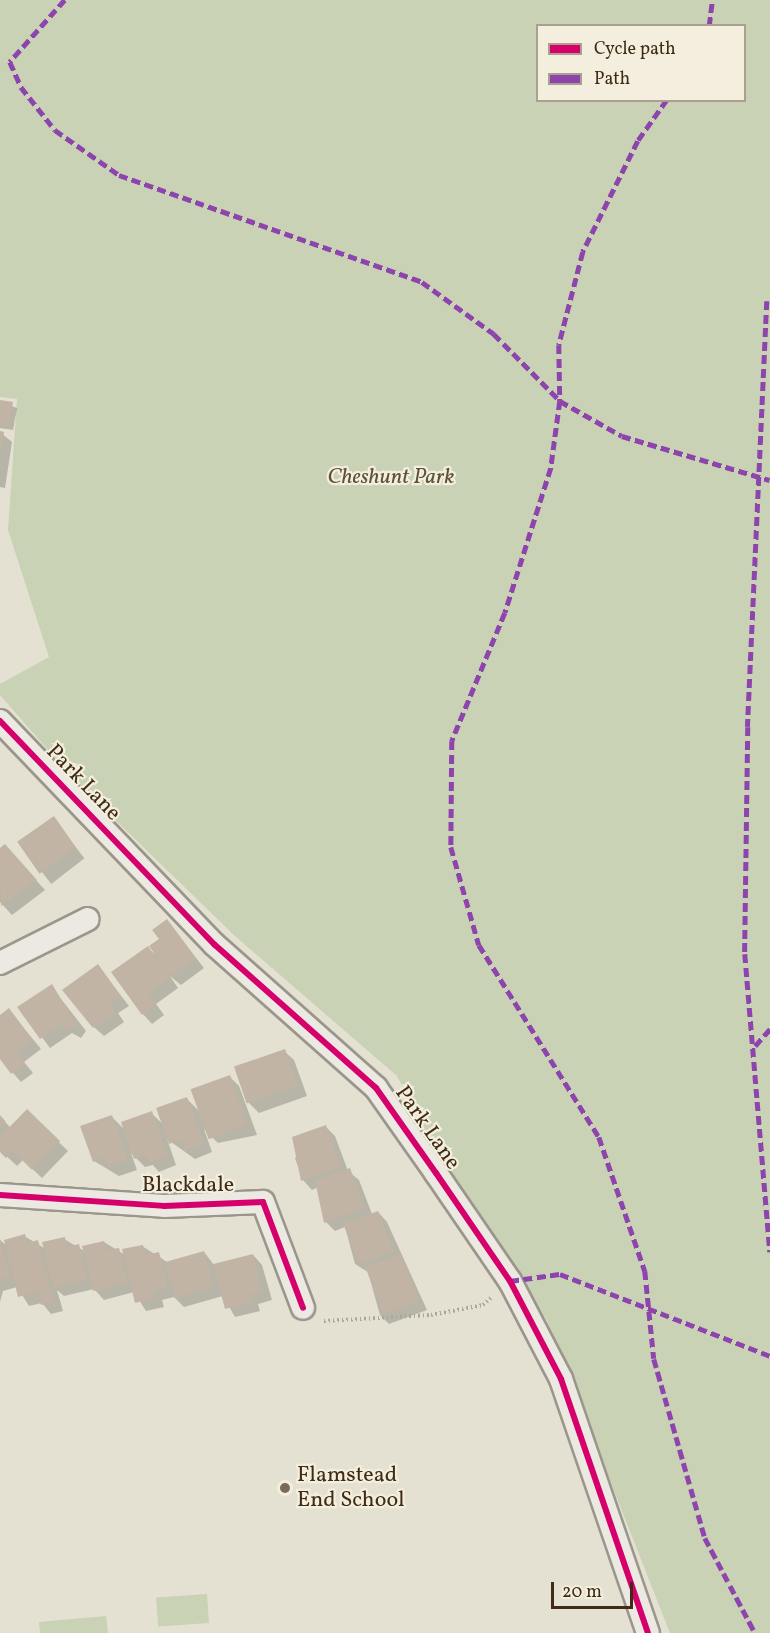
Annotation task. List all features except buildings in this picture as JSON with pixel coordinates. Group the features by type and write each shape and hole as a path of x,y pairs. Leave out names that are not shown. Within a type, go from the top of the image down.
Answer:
{"street":[{"name":"Park Lane","path":"0,722 215,945 376,1088 510,1281 561,1379 648,1633"},
{"path":"0,963 88,919"},
{"name":"Blackdale","path":"0,1195 164,1206 263,1202 303,1308"}],"path":[{"path":"303,1308 330,1324 431,1315 483,1305 510,1281"}],"green space":[{"name":"Cheshunt Park","path":"0,0 770,0 770,1633 670,1633 547,1321 425,1130 397,1076 235,936 76,782 0,695 0,684 49,657 8,530 17,399 0,397"},
{"path":"207,1594 209,1623 158,1626 156,1598"},
{"path":"106,1616 108,1633 40,1633 39,1622"}],"marked path":[{"path":"65,0 10,62 21,87 55,130 119,175 422,282 494,334 560,401 622,436 770,480"},
{"path":"709,24 712,0"},
{"path":"666,102 638,141 583,252 559,345 560,401 551,468 505,613 452,741 451,847 479,945 599,1137 645,1271 654,1359 705,1538 755,1633"},
{"path":"767,301 748,727 745,954 770,1252"},
{"path":"755,1046 770,1029"},
{"path":"510,1281 560,1274 770,1356"}],"cycle path":[{"path":"0,721 215,945 376,1088 510,1281 561,1379 648,1633"},
{"path":"0,1195 164,1206 263,1202 303,1308"}],"place":[{"name":"Flamstead End School","path":"285,1488"}]}
